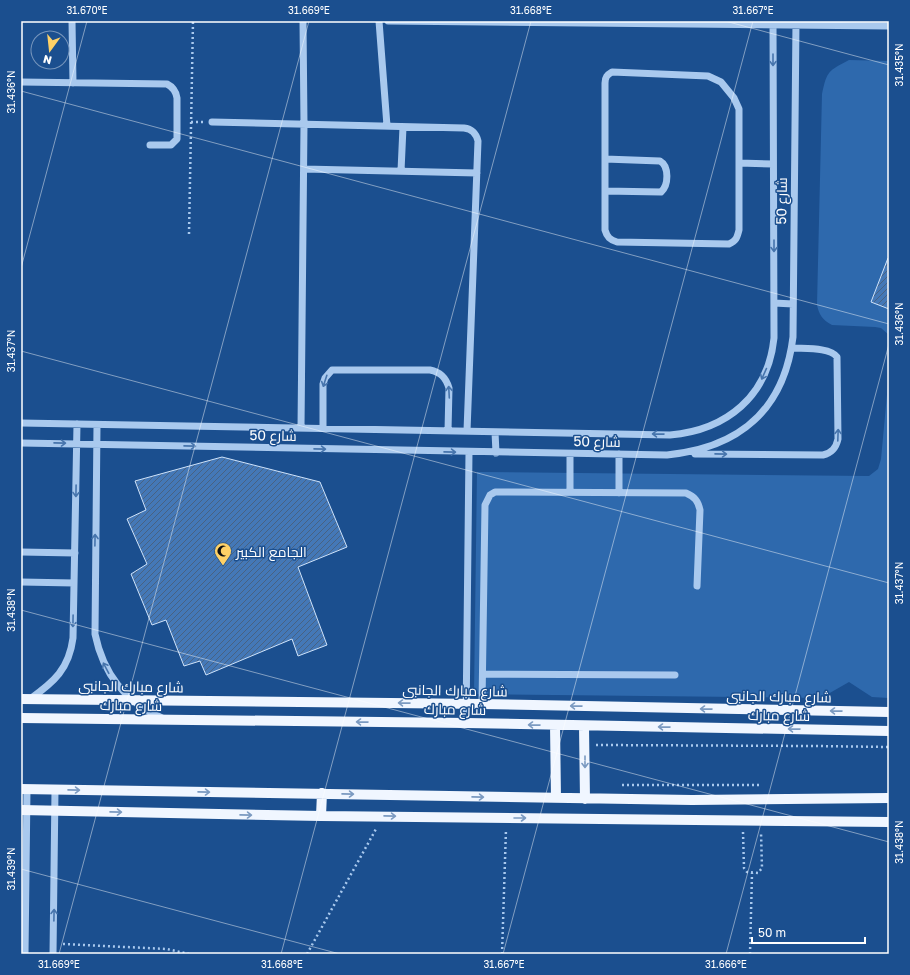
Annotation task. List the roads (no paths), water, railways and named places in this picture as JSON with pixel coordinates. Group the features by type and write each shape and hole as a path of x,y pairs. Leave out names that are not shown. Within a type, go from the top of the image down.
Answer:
{"main road":[{"name":"شارع مبارك الجانبى","path":"26,699 482,704 889,712"},
{"path":"93,700 94,718"},
{"path":"853,711 853,730"},
{"name":"شارع مبارك","path":"21,718 466,723 889,731"},
{"path":"556,725 556,798"},
{"path":"584,726 585,799"},
{"path":"24,789 585,799 692,800 889,798"},
{"path":"321,816 322,794"},
{"path":"24,810 321,816 889,822"}],"street":[{"path":"72,21 73,83"},
{"path":"301,428 304,169 303,21"},
{"path":"379,21 387,126"},
{"path":"388,21 796,23 889,26"},
{"name":"شارع 50","path":"21,423 670,434 695,431 714,424 733,414 760,385 773,350 773,23"},
{"name":"شارع 50","path":"21,443 668,455 682,454 713,446 728,439 755,420 766,407 782,381 788,367 792,348 796,23"},
{"path":"612,72 702,75 714,78 721,82 734,98 739,109 739,162 738,237 734,242 729,244 617,242 611,240 607,236 605,230 604,83 608,74 612,72"},
{"path":"21,82 167,84 176,92 178,98 177,138 171,145 150,145"},
{"path":"212,122 464,128 469,129 477,136 477,173 467,431"},
{"path":"401,171 403,127"},
{"path":"605,159 660,161 664,163 666,167 666,185 660,192 605,191"},
{"path":"739,162 773,164"},
{"path":"304,169 477,173"},
{"path":"774,303 793,304"},
{"path":"682,454 823,455 832,452 838,439 837,357 833,353 827,351 792,348"},
{"path":"323,428 323,384 328,374 332,370 430,370 439,373 448,382 448,431"},
{"path":"26,699 54,681 69,657 73,638 77,424"},
{"path":"97,425 95,634 99,653 114,681 132,700 143,708 166,719"},
{"path":"495,432 496,453"},
{"path":"466,723 469,452"},
{"path":"570,454 570,492"},
{"path":"619,454 620,493"},
{"path":"482,704 485,504 486,499 495,492 686,493 696,499 700,510 698,586"},
{"path":"21,552 75,553"},
{"path":"21,582 74,583"},
{"path":"483,674 675,675"},
{"path":"24,789 25,954"},
{"path":"53,954 55,790"}],"place":[{"name":"الجامع الكبير","path":"223,566"}]}
